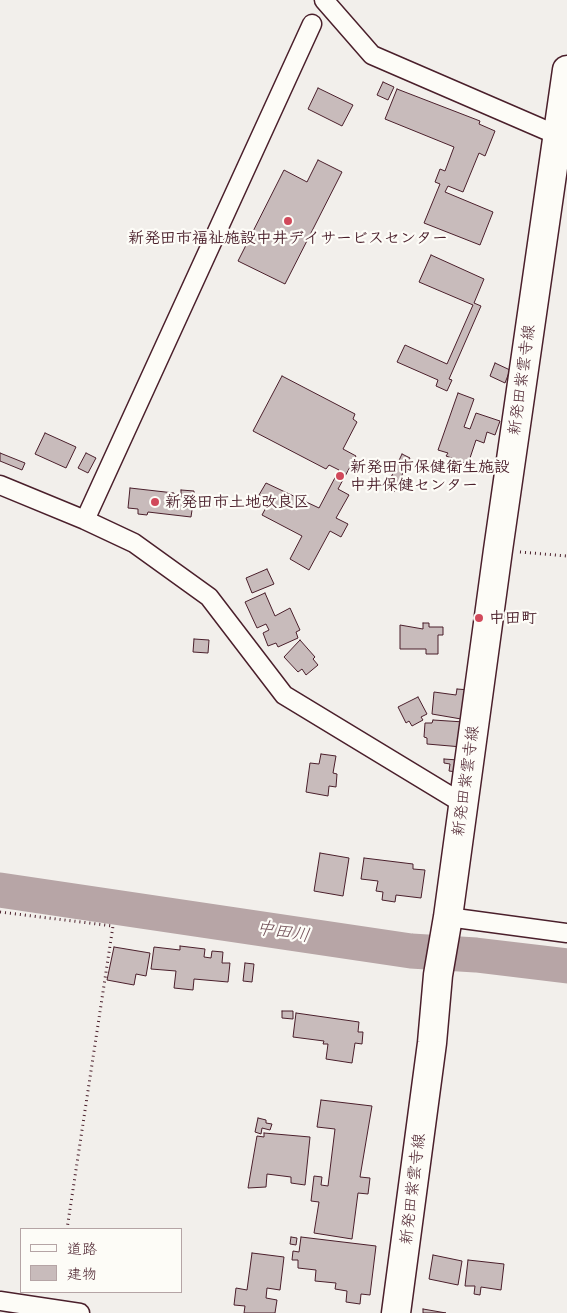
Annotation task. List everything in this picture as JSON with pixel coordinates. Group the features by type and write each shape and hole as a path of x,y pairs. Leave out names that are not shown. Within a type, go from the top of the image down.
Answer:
{"main road":[{"name":"新発田紫雲寺線","path":"396,1313 429,1062 438,975 447,923 462,803 567,70"}],"street":[{"path":"324,0 372,55 558,135"},
{"path":"84,520 312,24"},
{"path":"0,485 134,543 210,597 284,695 462,803"},
{"path":"447,923 567,933"},
{"path":"0,1300 80,1313"}],"path":[{"path":"498,550 567,556"},
{"path":"0,912 113,926 67,1228"}],"building":[{"path":"383,82 394,87 388,100 377,95"},
{"path":"318,88 353,105 342,126 308,109"},
{"path":"397,89 480,121 479,124 495,131 485,156 479,153 463,192 448,186 445,192 493,212 480,245 424,223 440,184 435,182 440,169 445,171 454,147 385,119"},
{"name":"新発田市福祉施設中井デイサービスセンター","path":"318,160 342,172 285,284 238,261 284,170 307,182"},
{"path":"431,255 484,279 474,303 481,306 449,379 452,380 447,391 436,386 438,380 397,362 405,345 447,364 473,305 419,282"},
{"path":"495,363 510,370 505,383 490,376"},
{"name":"新発田市保健衛生施設 中井保健センター","path":"282,376 355,414 353,419 357,422 343,449 356,456 338,489 349,495 336,518 348,524 341,537 330,531 309,570 290,559 302,536 262,515 270,500 259,495 266,483 319,508 339,470 329,465 326,469 253,431"},
{"path":"458,393 474,399 464,427 470,429 476,413 500,421 495,435 487,432 484,443 476,440 468,464 446,456 448,453 438,450"},
{"path":"45,433 76,447 66,468 35,454"},
{"path":"0,453 25,463 22,470 0,461"},
{"path":"86,453 96,458 88,473 78,468"},
{"path":"402,454 410,458 394,492 386,488"},
{"name":"新発田市土地改良区","path":"130,488 174,493 173,501 193,503 191,517 148,512 147,515 138,514 138,509 128,508"},
{"path":"181,490 194,491 194,498 181,497"},
{"path":"267,569 274,584 252,593 246,578"},
{"path":"265,593 275,616 290,608 300,630 296,632 298,638 278,647 276,643 268,646 263,633 269,630 266,624 257,628 245,602"},
{"path":"423,623 429,623 429,627 443,627 443,635 438,635 438,654 426,654 426,649 400,649 400,625 423,629"},
{"path":"194,639 209,640 208,653 193,652"},
{"path":"300,640 315,657 313,659 318,665 306,675 302,669 298,672 284,657"},
{"path":"457,689 470,690 467,720 432,714 434,692 456,695"},
{"path":"418,697 427,714 421,717 423,720 412,726 409,721 406,723 398,707"},
{"path":"433,720 464,722 462,747 427,744 427,738 424,737 425,723 432,723"},
{"path":"321,754 336,756 333,773 337,774 336,787 329,786 328,796 306,792 310,763 319,764"},
{"path":"444,759 458,760 457,772 449,771 450,764 444,763"},
{"path":"320,853 349,858 343,896 314,891"},
{"path":"364,858 413,864 413,869 425,870 421,898 396,895 395,902 382,900 383,892 376,891 378,881 361,879"},
{"path":"180,946 205,949 204,957 211,958 212,951 223,952 222,963 230,963 228,982 194,979 193,990 174,988 176,971 151,969 154,947 180,950"},
{"path":"114,947 150,953 146,976 136,974 134,985 107,980"},
{"path":"245,963 254,964 252,982 243,981"},
{"path":"282,1011 293,1011 293,1019 282,1018"},
{"path":"296,1013 359,1022 358,1032 363,1032 362,1044 355,1043 352,1063 326,1059 328,1044 323,1044 324,1041 293,1037"},
{"path":"321,1100 372,1106 360,1177 370,1178 368,1194 358,1193 352,1239 314,1233 319,1202 311,1201 314,1176 322,1177 321,1185 328,1186 335,1129 317,1127"},
{"path":"258,1118 272,1124 270,1130 262,1128 261,1134 255,1132"},
{"path":"264,1133 310,1137 305,1185 291,1183 291,1177 267,1174 266,1187 248,1188 257,1136 264,1137"},
{"path":"291,1237 297,1238 296,1245 290,1244"},
{"path":"301,1237 376,1246 370,1295 361,1294 360,1304 346,1302 347,1291 335,1289 336,1283 315,1281 316,1270 298,1268 298,1260 292,1260 293,1251 299,1252"},
{"path":"252,1253 284,1257 280,1290 267,1288 266,1298 277,1300 275,1313 244,1313 245,1306 234,1305 236,1288 247,1290"},
{"path":"433,1255 462,1261 458,1285 429,1279"},
{"path":"468,1260 504,1264 501,1290 481,1287 480,1295 474,1294 475,1286 465,1286"},
{"path":"423,1309 446,1313 423,1313"}],"waterway":[{"name":"中田川","path":"0,890 411,951 476,955 567,966"}],"place":[{"name":"新発田市福祉施設中井デイサービスセンター","path":"288,221"},
{"name":"新発田市保健衛生施設 中井保健センター","path":"340,476"},
{"name":"新発田市土地改良区","path":"155,502"},
{"name":"中田町","path":"479,618"}]}
